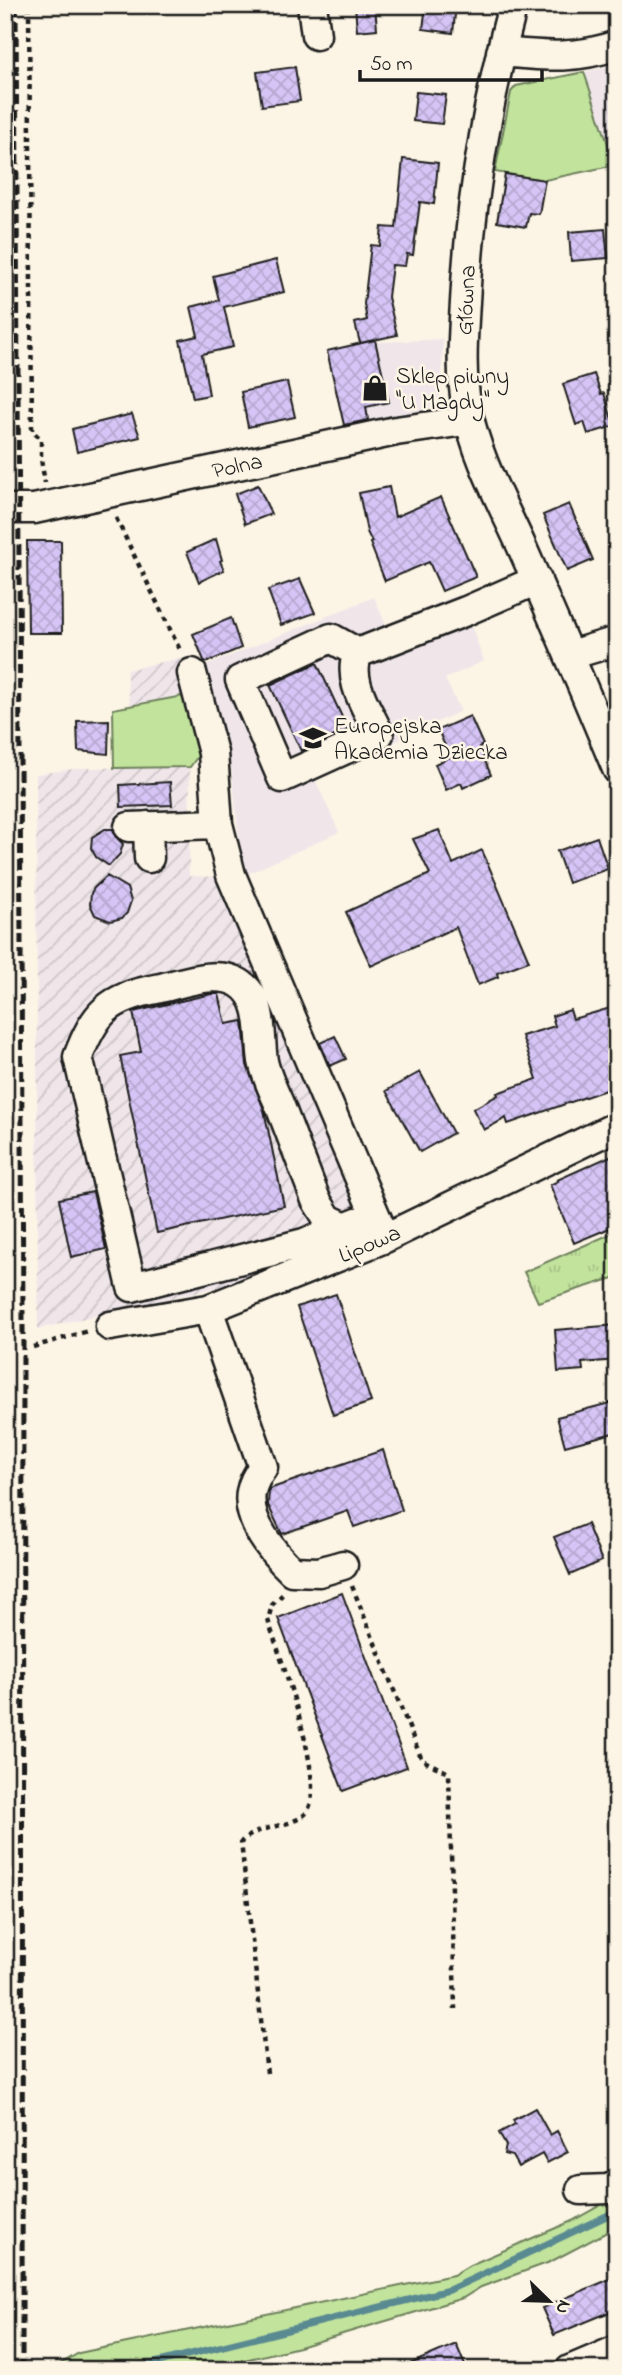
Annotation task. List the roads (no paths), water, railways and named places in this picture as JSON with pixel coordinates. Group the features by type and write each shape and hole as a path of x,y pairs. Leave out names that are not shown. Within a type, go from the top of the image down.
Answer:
{"street":[{"path":"312,5 316,34"},
{"name":"Główna","path":"513,5 481,142 470,235 463,382 469,419 481,455 570,655 617,769"},
{"path":"501,52 580,56 617,45"},
{"name":"Polna","path":"5,509 34,509 396,431 469,419"},
{"path":"358,653 331,638 240,680 282,778 379,734 354,678 353,664 358,653 537,580"},
{"path":"570,655 617,641"},
{"path":"192,673 213,753 218,824 231,875 381,1229"},
{"path":"149,858 139,827 218,824"},
{"path":"345,1227 328,1219 316,1200 264,1064 257,1007 248,991 239,983 215,977 130,994 117,1000 101,1015 87,1034 78,1057 132,1287 304,1243 345,1227 356,1222 381,1229"},
{"name":"Lipowa","path":"110,1326 208,1309 381,1229 617,1126"},
{"path":"208,1309 262,1467 254,1480 250,1496 255,1518 275,1555 292,1571 319,1572 342,1565"},
{"path":"581,2190 609,2189 617,2184"},
{"path":"570,2370 617,2350"}],"waterway":[{"path":"127,2370 449,2290 617,2211"}],"railway":[{"path":"16,5 23,1321 22,2370"},
{"path":"5,1002 7,2370"}],"place":[{"name":"Sklep piwny \"U Magdy\"","path":"375,388"},
{"name":"Europejska Akademia Dziecka","path":"313,738"}]}
